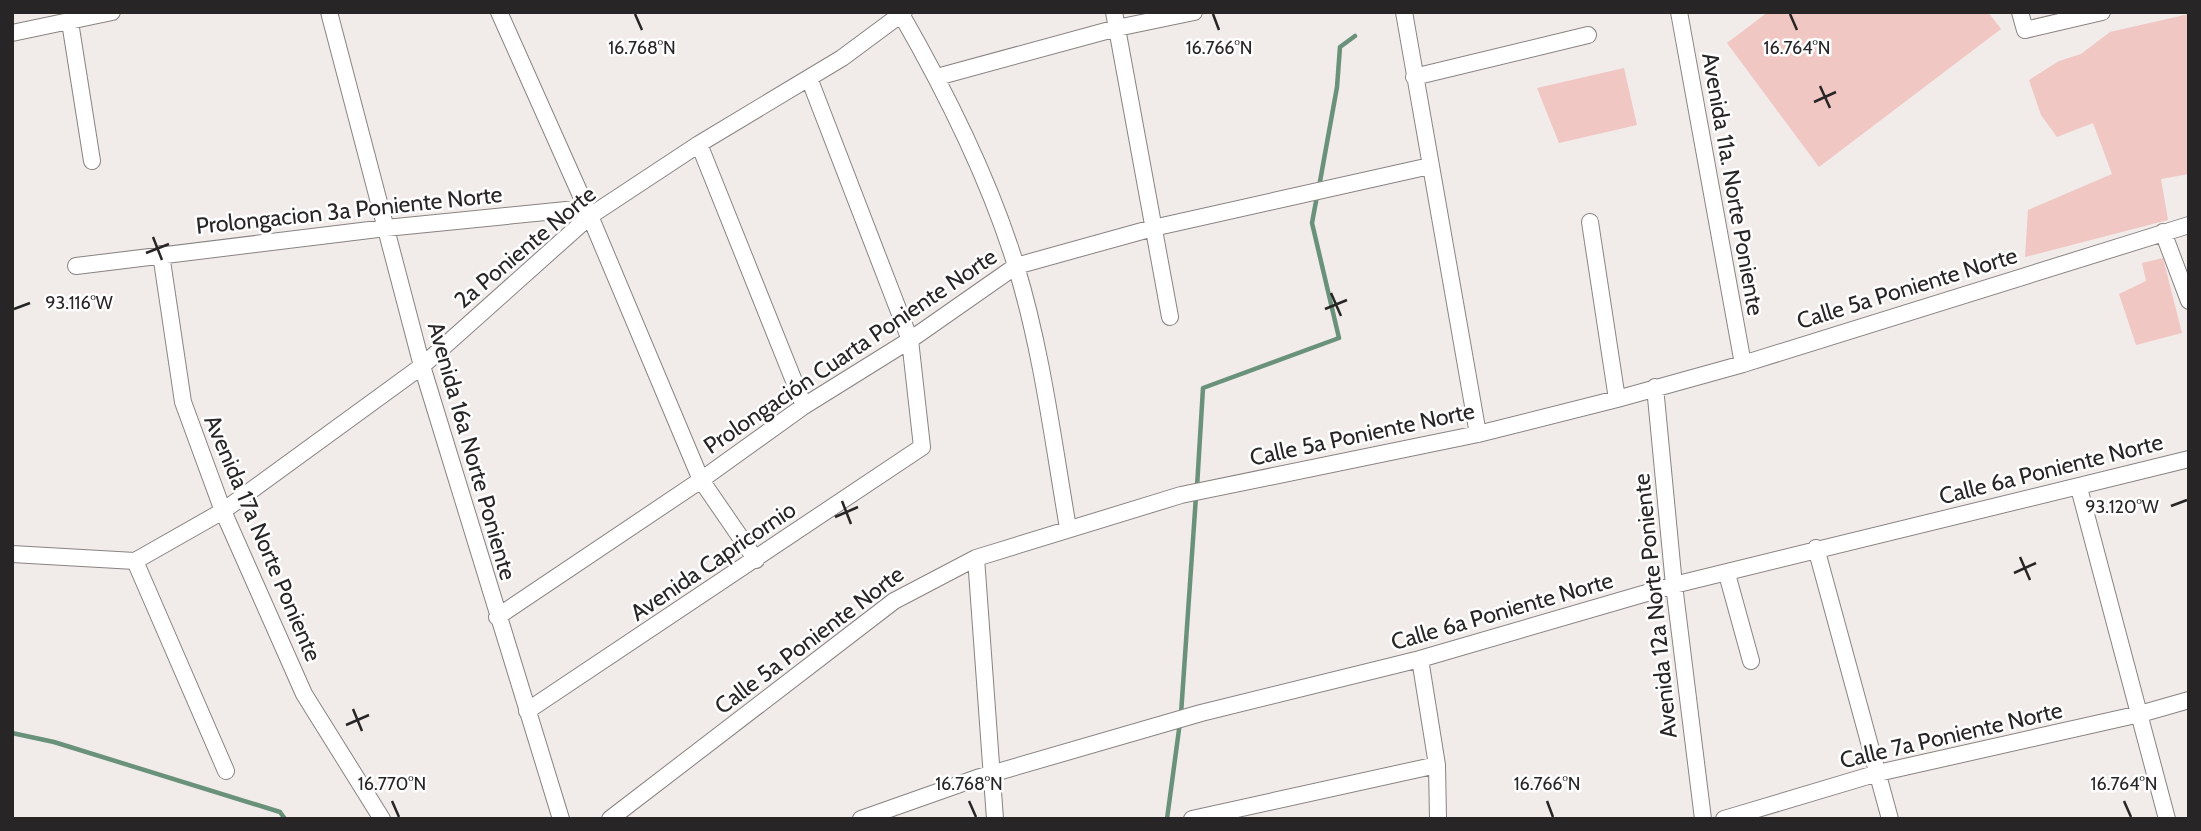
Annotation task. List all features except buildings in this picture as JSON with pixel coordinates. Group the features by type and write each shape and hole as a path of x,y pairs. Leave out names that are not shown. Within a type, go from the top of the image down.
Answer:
{"street":[{"path":"12,33 112,12"},
{"name":"Avenida 16a Norte Poniente","path":"329,12 422,366 561,819"},
{"path":"499,12 588,212 701,480 757,560"},
{"path":"937,77 1115,20 1194,12"},
{"path":"1404,12 1478,434"},
{"name":"Avenida 11a. Norte Poniente","path":"1679,12 1743,364"},
{"path":"2020,12 2025,30 2102,12"},
{"path":"902,13 937,77 982,174 1016,267 1038,360 1068,528"},
{"name":"2a Poniente Norte","path":"135,561 223,511 422,366 588,212 809,78 902,13"},
{"path":"1115,20 1170,317"},
{"path":"70,22 92,161"},
{"path":"1414,77 1588,35"},
{"path":"809,78 910,340"},
{"path":"699,144 804,406"},
{"name":"Prolongación Cuarta Poniente Norte","path":"497,617 701,480 804,406 910,340 1016,267 1153,228 1430,166"},
{"name":"Prolongacion 3a Poniente Norte","path":"76,266 386,228 588,212"},
{"path":"1590,222 1617,399"},
{"name":"Calle 5a Poniente Norte","path":"610,819 894,601 976,558 1181,495 1478,434 1617,399 1743,364 2189,225"},
{"path":"2163,232 2189,301"},
{"name":"Avenida 17a Norte Poniente","path":"161,254 183,402 223,511 304,694 382,819"},
{"name":"Avenida Capricornio","path":"527,711 757,560 922,447 910,340"},
{"name":"Avenida 12a Norte Poniente","path":"1655,387 1674,585 1703,819"},
{"name":"Calle 6a Poniente Norte","path":"861,819 992,774 1201,713 1420,659 1674,585 1727,574 1816,548 2079,488 2189,459"},
{"path":"2079,488 2167,819"},
{"path":"1816,548 1890,819"},
{"path":"12,554 135,561 226,771"},
{"path":"976,558 995,819"},
{"path":"1727,574 1751,661"},
{"path":"1420,659 1437,765 1438,819"},
{"name":"Calle 7a Poniente Norte","path":"1724,819 1878,773 2140,714 2189,700"},
{"path":"1192,819 1437,765"}],"shaded area":[{"path":"1768,12 1988,12 2001,29 1819,167 1727,43"},
{"path":"2189,14 2189,174 2161,179 2168,220 2025,257 2028,210 2112,174 2093,123 2057,137 2041,115 2029,80 2059,61 2081,54 2110,32"},
{"path":"1624,68 1637,125 1559,143 1537,88"},
{"path":"2163,258 2182,333 2136,345 2119,294 2146,281 2142,263"}],"waterway":[{"path":"1319,187 1337,87 1340,47 1355,36"},
{"path":"1197,487 1203,388 1339,338 1312,223 1317,196"},
{"path":"1181,714 1196,496"},
{"path":"1167,819 1180,722"},
{"path":"12,733 54,742 280,812 285,819"}]}
